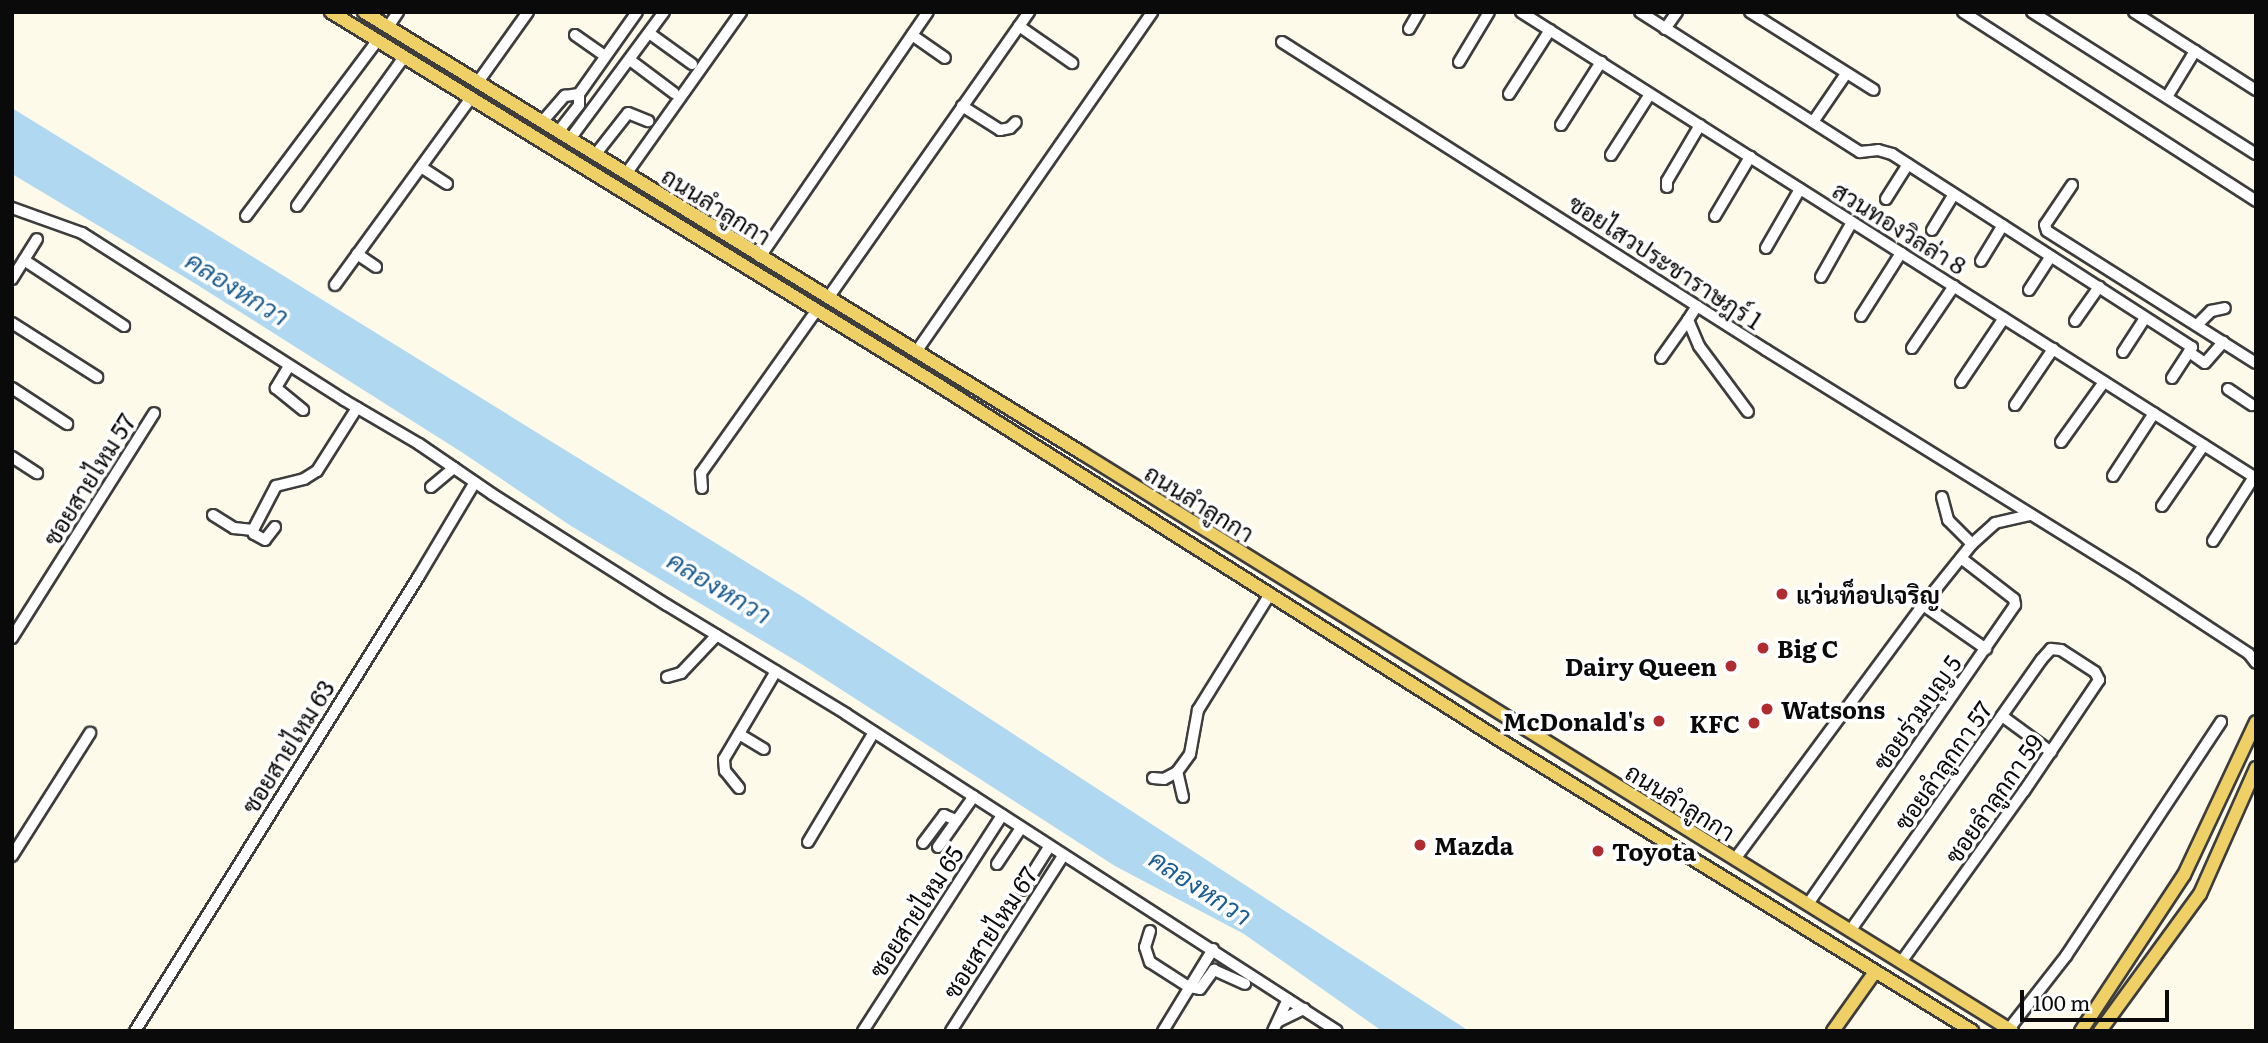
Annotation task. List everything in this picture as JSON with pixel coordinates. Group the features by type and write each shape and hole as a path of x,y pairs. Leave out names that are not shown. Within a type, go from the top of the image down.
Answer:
{"main road":[{"name":"ถนนลำลูกกา","path":"331,12 1972,1031"},
{"name":"ถนนลำลูกกา","path":"364,12 2011,1030"},
{"path":"2081,1031 2184,875 2256,722"},
{"path":"2100,1031 2200,894 2256,768"},
{"path":"1833,1031 1875,972"}],"street":[{"path":"388,27 398,12"},
{"path":"478,82 528,12"},
{"path":"558,132 579,105 579,94 637,12"},
{"path":"570,139 664,12"},
{"path":"626,174 741,12"},
{"path":"760,257 928,12"},
{"path":"828,298 1029,12"},
{"path":"916,352 1152,12"},
{"path":"1409,29 1419,12"},
{"path":"1459,62 1489,12"},
{"name":"สวนทองวิลล่า 8","path":"1521,12 2255,477"},
{"path":"1640,12 1860,152 1886,151 1908,164 2192,347 2172,379"},
{"path":"1665,29 1677,12"},
{"path":"1750,12 1874,90"},
{"path":"1963,12 2256,201"},
{"path":"2134,12 2256,90"},
{"path":"2037,13 2256,154"},
{"path":"1019,26 1072,63"},
{"path":"1509,94 1550,30"},
{"path":"649,33 692,64"},
{"path":"575,35 605,56"},
{"path":"912,35 944,58"},
{"path":"246,216 377,41"},
{"name":"ซอยไสวประชาราษฎร์ 1","path":"1282,42 2029,515 2118,568 2253,657"},
{"path":"2166,97 2195,51"},
{"path":"297,206 404,57"},
{"path":"630,60 674,93"},
{"path":"1561,125 1601,62"},
{"path":"1813,122 1846,74"},
{"path":"542,122 565,96 579,94"},
{"path":"1611,155 1650,94"},
{"path":"335,285 471,98"},
{"path":"962,106 1000,130 1010,128 1016,122"},
{"path":"595,155 628,113 648,121"},
{"path":"1667,187 1667,181 1700,125"},
{"path":"1714,216 1750,157"},
{"path":"1886,199 1908,164"},
{"path":"421,167 447,184"},
{"path":"2072,185 2044,229 2256,363"},
{"path":"1766,248 1800,189"},
{"path":"1932,230 1954,194"},
{"path":"12,208 82,233 289,366 874,732 1337,1031"},
{"path":"1821,277 1852,222"},
{"path":"1981,261 2003,225"},
{"path":"12,279 37,239"},
{"path":"1861,316 1901,253"},
{"path":"357,254 376,267"},
{"path":"2029,290 2050,256"},
{"path":"24,260 124,326"},
{"path":"1912,348 1954,286"},
{"path":"2076,321 2099,287"},
{"path":"1661,358 1697,306"},
{"path":"2197,325 2211,311 2225,308"},
{"path":"702,488 701,473 816,311"},
{"path":"1961,382 2004,318"},
{"path":"2123,352 2146,318"},
{"path":"1688,320 1699,346 1748,412"},
{"path":"12,323 97,377"},
{"path":"2189,352 2205,363 2222,342"},
{"path":"2015,405 2053,349"},
{"path":"289,366 277,391 303,410"},
{"path":"2061,442 2104,382"},
{"path":"12,388 67,424"},
{"path":"2228,389 2254,404"},
{"path":"253,530 276,486 304,479 317,471 357,408"},
{"name":"ซอยสายไหม 57","path":"12,638 153,413"},
{"path":"2113,476 2154,413"},
{"path":"2162,506 2204,445"},
{"path":"12,457 37,473"},
{"path":"431,487 454,468"},
{"path":"2213,541 2255,477"},
{"name":"ซอยสายไหม 63","path":"135,1031 475,482"},
{"path":"1942,497 1948,520 1972,544"},
{"path":"213,515 234,528 253,530"},
{"path":"1735,859 1923,604 1972,544 1995,523 2029,515"},
{"path":"253,530 254,534 265,540 275,527"},
{"name":"ซอยร่วมบุญ 5","path":"1808,904 1986,649 2015,602 1961,558"},
{"path":"1153,778 1164,779 1177,772 1190,754 1198,710 1270,594"},
{"path":"1923,604 1986,649"},
{"path":"667,677 681,673 717,635"},
{"name":"ซอยลำลูกกา 57","path":"1850,931 2051,649 2061,650 2078,661"},
{"name":"ซอยลำลูกกา 59","path":"1901,962 2099,680 2095,672 2078,661"},
{"path":"739,788 728,777 724,763 776,671"},
{"path":"2002,716 2051,752"},
{"path":"2011,1030 2066,956 2221,722"},
{"path":"808,842 874,732"},
{"path":"12,856 90,733"},
{"path":"739,734 764,749"},
{"path":"1177,772 1182,797"},
{"path":"937,847 974,796"},
{"path":"923,843 944,815 956,820"},
{"name":"ซอยสายไหม 65","path":"863,1031 1002,815"},
{"path":"997,864 1021,828"},
{"path":"1022,890 1049,847"},
{"name":"ซอยสายไหม 67","path":"951,1031 1063,856"},
{"path":"1150,931 1145,947 1150,962 1189,988 1200,989 1214,970 1245,984"},
{"path":"1163,1031 1213,949"},
{"path":"1276,1026 1288,999"},
{"path":"1276,1026 1304,1009"}],"water":[{"name":"คลองหกวา","path":"12,108 803,597 1469,1031 1382,1031 1244,934 1115,866 803,665 571,526 463,453 191,281 12,174"}],"place":[{"name":"แว่นท็อปเจริญ","path":"1782,594"},
{"name":"Big C","path":"1763,648"},
{"name":"Dairy Queen","path":"1731,666"},
{"name":"Watsons","path":"1767,709"},
{"name":"McDonald's","path":"1659,721"},
{"name":"KFC","path":"1754,723"},
{"name":"Mazda","path":"1420,845"},
{"name":"Toyota","path":"1598,851"}]}
